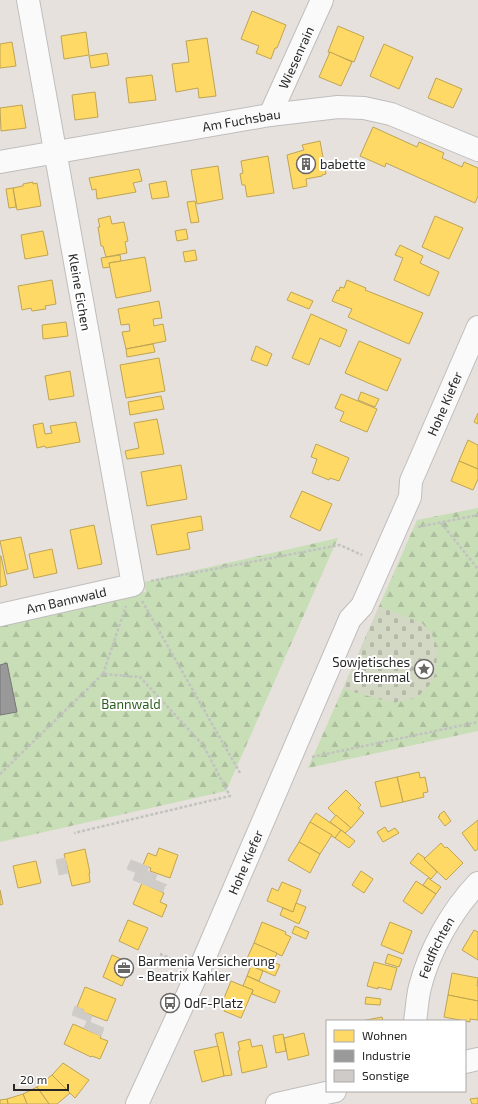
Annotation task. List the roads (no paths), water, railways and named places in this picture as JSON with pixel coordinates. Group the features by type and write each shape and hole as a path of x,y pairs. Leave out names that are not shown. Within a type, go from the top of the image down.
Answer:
{"street":[{"name":"Kleine Eichen","path":"28,0 133,585"},
{"name":"Wiesenrain","path":"270,115 322,0"},
{"name":"Am Fuchsbau","path":"0,162 270,115 338,107 364,108 391,114 478,150"},
{"name":"Hohe Kiefer","path":"137,1104 203,960 350,619 351,603 373,552 399,494 411,481 478,327"},
{"name":"Am Bannwald","path":"0,615 133,585"},
{"name":"Feldfichten","path":"415,1020 420,987 434,947 470,891 478,883"},
{"path":"466,1062 478,1059"},
{"path":"277,1104 331,1092"},
{"path":"335,1092 338,1104"}],"place":[{"name":"babette","path":"306,164"},
{"name":"Sowjetisches Ehrenmal","path":"424,669"},
{"name":"Barmenia Versicherung - Beatrix Kahler","path":"124,968"},
{"name":"OdF-Platz","path":"170,1003"}],"park label":[{"name":"Bannwald","path":"131,704"}]}
